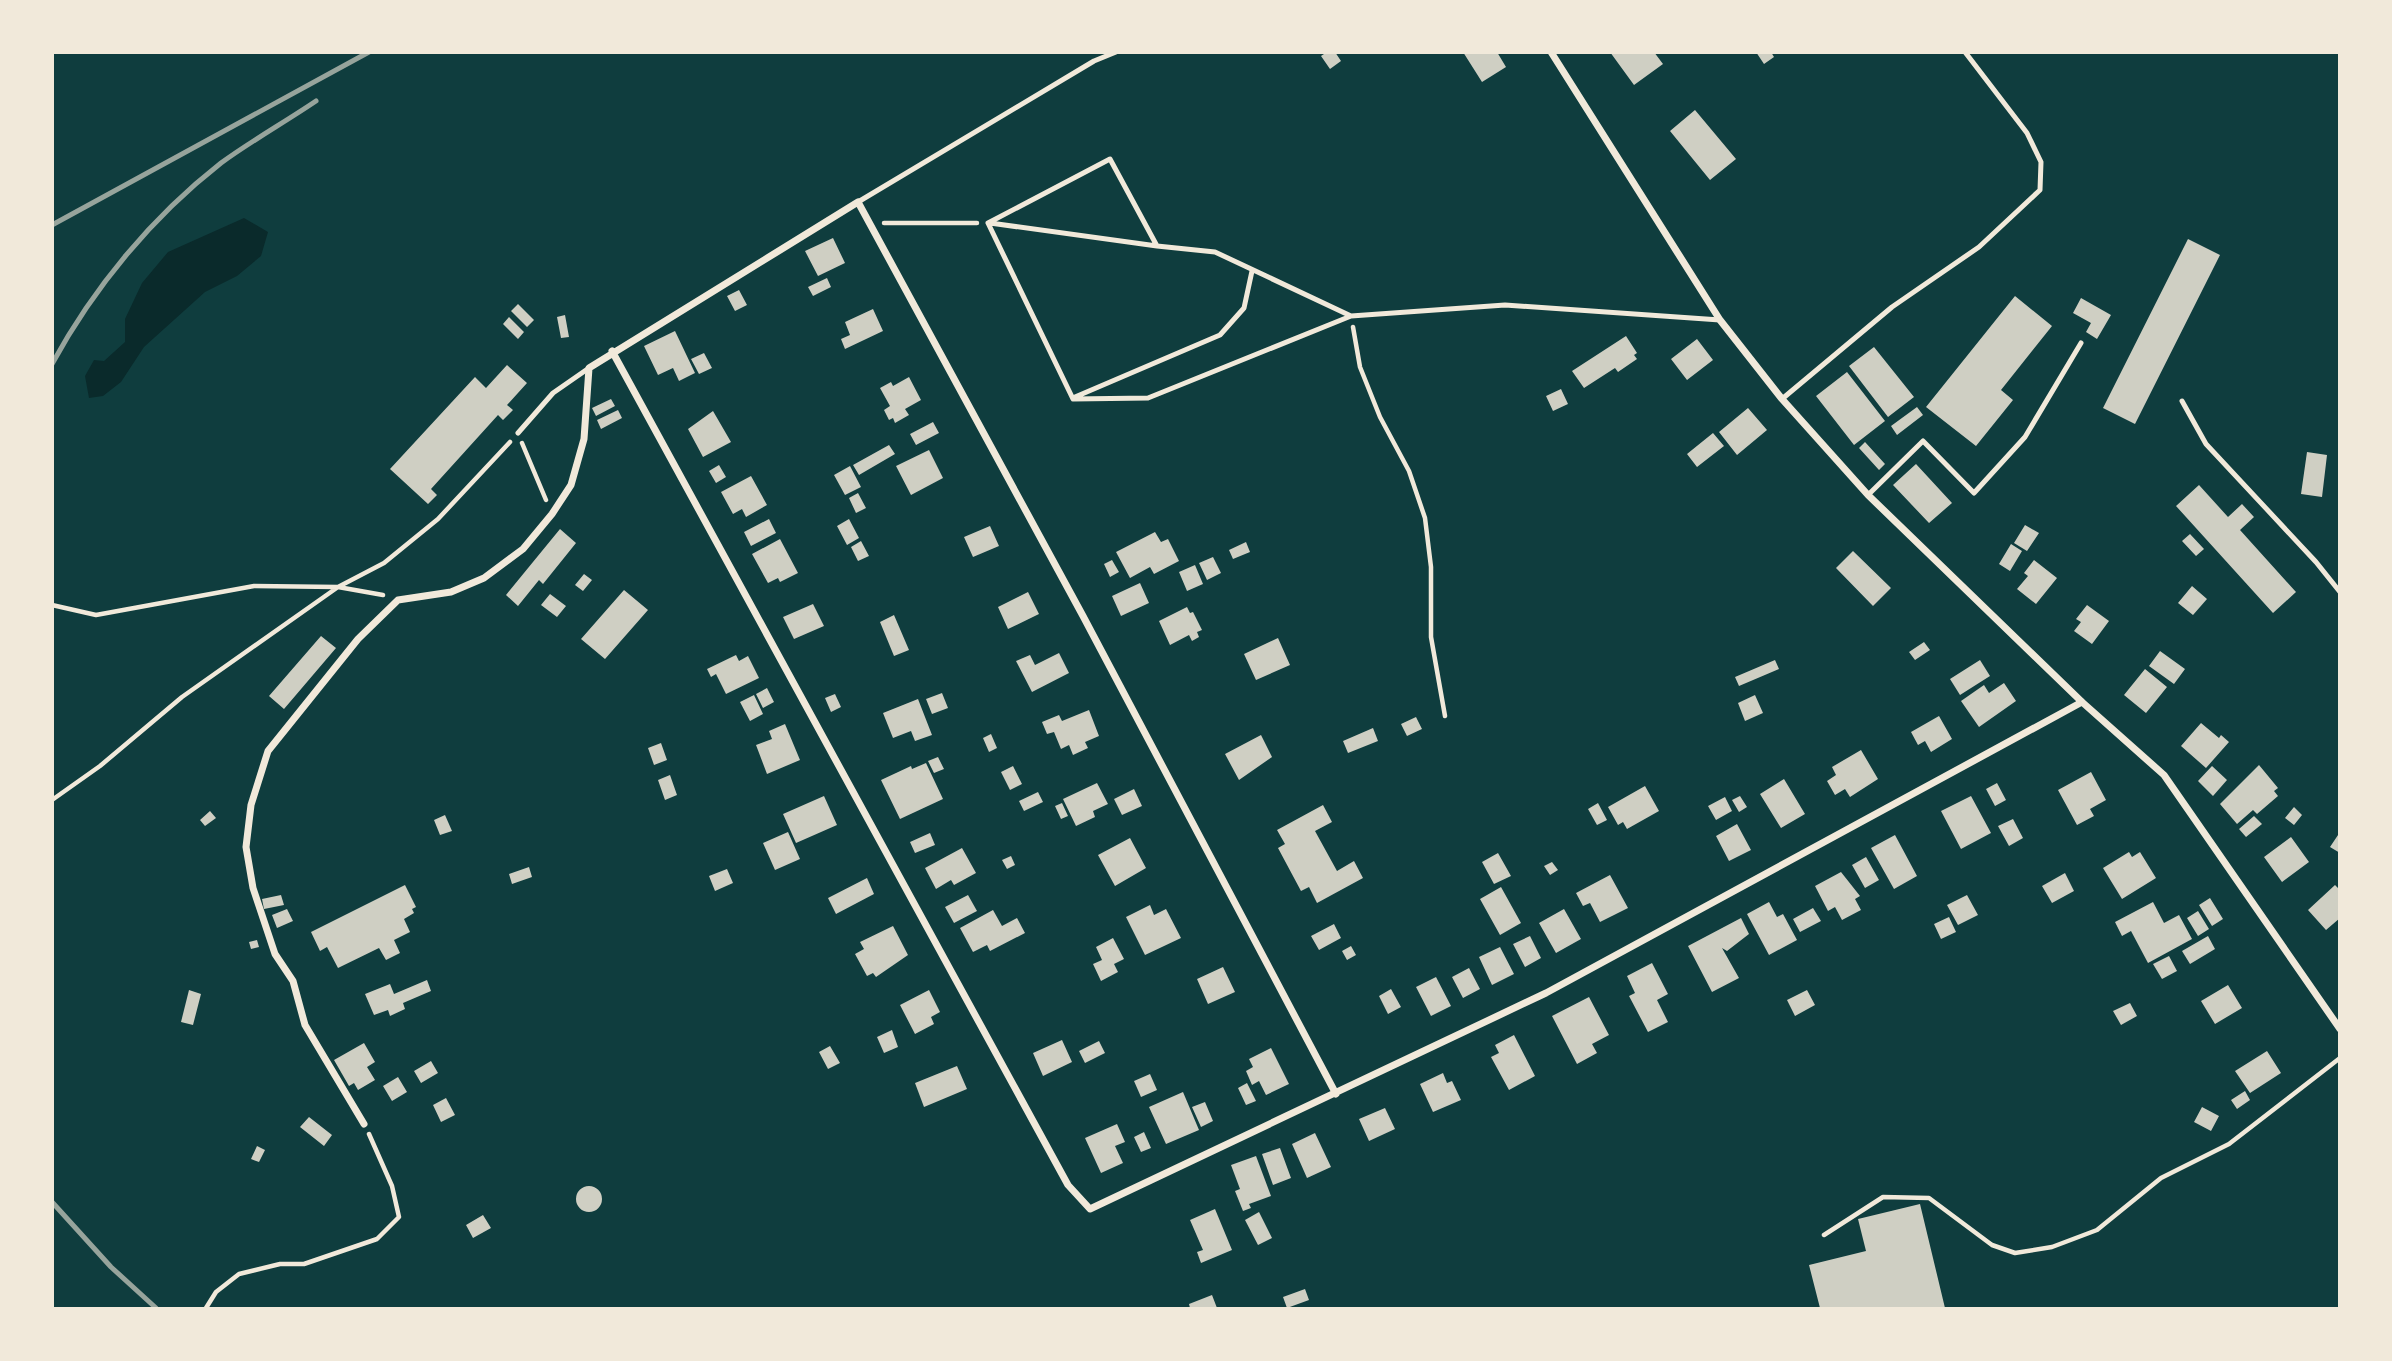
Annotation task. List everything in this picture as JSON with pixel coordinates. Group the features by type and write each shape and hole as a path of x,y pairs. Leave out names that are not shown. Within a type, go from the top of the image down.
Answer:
{"street":[{"path":"1551,52 1720,320 1782,399 1868,495 2082,702 2164,775 2340,1028"},
{"path":"364,1124 305,1025 293,981 275,954 253,888 246,847 251,805 268,751 358,639 398,600 451,592 484,578 523,549 552,514 570,485 584,439 589,368 612,351 858,202 1083,615 1336,1094"},
{"path":"612,351 1068,1185 1090,1209 1546,993 2082,702"}],"lane":[{"path":"858,202 1094,61 1116,52"},
{"path":"1782,399 1892,307 1979,247 2040,190 2041,162 2027,133 1965,52"},
{"path":"988,223 1110,159 1157,246"},
{"path":"988,223 1215,253 1351,316"},
{"path":"988,223 1073,399"},
{"path":"1073,399 1220,335 1244,308 1252,271"},
{"path":"1073,399 1148,398 1351,316 1505,305 1720,320"},
{"path":"1868,495 1923,442 1974,493 2025,437 2081,344"},
{"path":"518,433 553,393 589,368"},
{"path":"2182,401 2206,444 2316,562 2340,592"}],"path":[{"path":"869,223 988,223"},
{"path":"1351,316 1360,367 1380,416 1409,471 1424,518 1431,567 1431,637 1445,716"},
{"path":"52,800 100,766 182,696 338,587 384,563 438,519 518,433 552,514"},
{"path":"52,605 96,615 254,586 338,587 373,591 398,600"},
{"path":"1824,1235 1883,1197 1929,1198 1992,1245 2015,1253 2052,1247 2096,1230 2161,1178 2230,1144 2340,1058"},
{"path":"206,1308 216,1292 239,1274 280,1264 304,1264 377,1239 399,1217 392,1186 364,1124"}],"water":[{"path":"244,218 268,232 261,256 237,276 205,292 144,347 121,382 103,396 89,398 85,376 94,360 104,361 125,342 125,319 142,283 168,252"}],"building":[{"path":"1327,52 1335,52 1341,61 1330,69 1321,56"},
{"path":"1463,52 1497,52 1506,67 1482,82"},
{"path":"1610,52 1654,52 1663,64 1634,85"},
{"path":"1756,52 1771,52 1774,57 1764,64"},
{"path":"1695,110 1736,159 1710,180 1670,131"},
{"path":"833,238 845,263 818,276 805,251"},
{"path":"2188,239 2220,255 2135,424 2103,408"},
{"path":"827,278 831,287 813,296 808,287"},
{"path":"739,290 747,305 735,311 727,296"},
{"path":"2015,296 2052,326 2001,390 2013,400 1976,446 1926,407"},
{"path":"2081,298 2111,315 2097,339 2086,332 2091,323 2073,313"},
{"path":"518,304 534,320 527,327 511,311"},
{"path":"873,309 883,331 845,349 841,339 850,335 845,322"},
{"path":"565,315 569,337 561,338 557,317"},
{"path":"509,317 524,332 518,339 503,324"},
{"path":"675,331 695,373 679,381 673,368 658,375 644,346"},
{"path":"1626,336 1637,353 1634,355 1637,359 1618,372 1615,368 1584,388 1572,371"},
{"path":"1697,339 1713,360 1687,380 1671,359"},
{"path":"1874,347 1914,397 1888,417 1849,366"},
{"path":"704,353 712,368 699,374 691,359"},
{"path":"507,365 527,383 507,405 513,410 503,420 498,415 431,489 437,495 428,504 390,469 475,377 486,388"},
{"path":"1847,372 1885,421 1854,445 1816,396"},
{"path":"909,377 921,400 905,409 909,415 895,423 893,418 889,420 884,410 890,406 880,388 891,382 893,386"},
{"path":"1561,389 1568,404 1553,411 1546,396"},
{"path":"611,399 615,406 596,416 592,408"},
{"path":"1917,407 1923,415 1897,435 1891,426"},
{"path":"1748,408 1767,430 1737,455 1719,432"},
{"path":"618,410 622,418 601,429 597,420"},
{"path":"713,411 731,442 703,457 688,429"},
{"path":"933,422 939,433 916,445 910,434"},
{"path":"1713,433 1724,446 1697,467 1687,454"},
{"path":"1865,442 1885,464 1879,470 1859,448"},
{"path":"889,445 895,454 859,475 853,465"},
{"path":"929,450 943,478 911,495 896,466"},
{"path":"2307,452 2327,455 2322,497 2301,494"},
{"path":"1916,464 1952,503 1929,523 1893,485"},
{"path":"719,465 726,477 716,483 709,471"},
{"path":"850,466 861,487 845,495 834,475"},
{"path":"751,476 767,505 746,517 742,509 733,514 721,492"},
{"path":"2199,485 2228,517 2242,504 2254,517 2240,530 2296,592 2273,613 2176,506"},
{"path":"858,493 866,508 856,513 849,498"},
{"path":"769,519 776,533 751,546 744,532"},
{"path":"849,519 859,538 847,545 837,526"},
{"path":"2025,525 2039,533 2027,551 2014,543"},
{"path":"990,526 999,546 973,557 964,537"},
{"path":"560,529 576,543 543,584 539,580 518,606 506,595"},
{"path":"1155,532 1161,542 1168,539 1179,561 1154,574 1150,567 1130,578 1116,552"},
{"path":"2190,534 2204,549 2196,556 2182,541"},
{"path":"780,539 798,573 780,582 778,578 768,583 752,554"},
{"path":"861,541 869,556 858,561 851,547"},
{"path":"1246,542 1250,552 1233,559 1229,550"},
{"path":"2011,544 2022,551 2010,571 1999,564"},
{"path":"1853,551 1891,588 1873,606 1836,568"},
{"path":"1213,557 1221,573 1207,580 1199,563"},
{"path":"1112,560 1119,572 1110,577 1104,564"},
{"path":"2034,560 2057,578 2036,604 2017,589 2028,576 2024,573"},
{"path":"1195,565 1203,584 1187,591 1179,572"},
{"path":"584,574 592,580 583,591 575,585"},
{"path":"1140,583 1149,603 1121,616 1112,596"},
{"path":"2192,586 2207,599 2193,615 2178,603"},
{"path":"624,590 648,610 605,659 581,639"},
{"path":"1028,592 1039,614 1008,629 998,607"},
{"path":"550,594 566,606 557,617 541,605"},
{"path":"813,604 824,626 794,639 783,617"},
{"path":"2087,605 2109,621 2092,644 2074,631 2081,622 2076,619"},
{"path":"1187,607 1190,613 1193,612 1202,630 1197,632 1199,637 1192,641 1189,635 1170,645 1159,621"},
{"path":"894,615 909,650 894,656 880,622"},
{"path":"321,636 336,648 284,709 269,696"},
{"path":"1278,638 1290,665 1256,680 1244,654"},
{"path":"1924,642 1930,650 1915,660 1909,652"},
{"path":"2160,651 2185,669 2174,684 2149,666"},
{"path":"1059,653 1069,673 1032,692 1016,661 1030,655 1035,665"},
{"path":"736,655 739,661 748,656 759,678 726,694 716,674 711,677 707,669"},
{"path":"1775,660 1779,669 1739,686 1735,677"},
{"path":"1980,660 1990,676 1960,695 1950,679"},
{"path":"2145,669 2167,687 2146,713 2124,695"},
{"path":"2004,683 2016,701 1979,727 1961,701 1984,685 1989,693"},
{"path":"767,688 774,702 763,708 756,694"},
{"path":"942,693 948,708 932,714 926,699"},
{"path":"835,694 841,707 831,712 825,698"},
{"path":"754,695 763,714 750,721 740,702"},
{"path":"1755,695 1763,713 1745,721 1738,703"},
{"path":"918,699 932,735 915,741 911,731 893,738 883,713"},
{"path":"1089,710 1099,736 1085,742 1088,748 1073,755 1069,745 1061,749 1054,732 1047,734 1042,722 1059,715 1062,721"},
{"path":"1939,716 1952,739 1931,752 1925,741 1918,745 1911,732"},
{"path":"1416,717 1422,729 1407,736 1401,724"},
{"path":"2201,723 2219,738 2221,735 2229,742 2206,768 2181,746"},
{"path":"785,724 800,760 767,774 756,745 772,739 769,731"},
{"path":"1373,728 1378,741 1348,753 1343,741"},
{"path":"991,734 997,748 989,752 983,738"},
{"path":"1261,735 1272,757 1239,780 1225,754"},
{"path":"661,743 667,760 654,765 648,748"},
{"path":"1861,750 1878,779 1850,797 1845,789 1835,795 1827,781 1836,775 1832,767"},
{"path":"938,757 944,769 934,773 928,761"},
{"path":"926,763 943,799 900,819 881,780 911,766 912,769"},
{"path":"2259,765 2278,788 2274,791 2278,796 2257,814 2253,810 2237,824 2220,804"},
{"path":"1013,766 1022,784 1010,790 1001,772"},
{"path":"2212,766 2227,780 2213,796 2198,781"},
{"path":"2091,772 2106,800 2090,809 2094,816 2077,825 2058,790"},
{"path":"670,775 677,795 665,800 658,780"},
{"path":"1784,779 1805,814 1781,828 1760,794"},
{"path":"1097,783 1108,804 1093,811 1095,817 1076,826 1063,799"},
{"path":"1997,783 2006,800 1995,806 1986,789"},
{"path":"1645,786 1659,811 1627,829 1623,822 1618,825 1608,807"},
{"path":"1134,789 1142,806 1122,815 1114,799"},
{"path":"1038,792 1043,802 1024,811 1019,801"},
{"path":"824,796 837,825 796,843 783,814"},
{"path":"1740,796 1747,807 1739,812 1732,800"},
{"path":"1971,796 1991,833 1961,849 1941,811"},
{"path":"1725,797 1732,811 1716,820 1708,806"},
{"path":"1062,803 1068,816 1061,819 1055,806"},
{"path":"1598,803 1607,820 1597,825 1588,809"},
{"path":"1323,805 1332,822 1315,831 1337,871 1354,861 1363,878 1317,903 1309,887 1301,891 1278,848 1285,844 1277,830"},
{"path":"2294,807 2302,815 2294,825 2285,818"},
{"path":"210,811 216,818 205,826 200,820"},
{"path":"445,815 452,831 440,835 434,820"},
{"path":"2254,816 2262,824 2246,837 2239,829"},
{"path":"2013,819 2023,838 2009,846 1998,826"},
{"path":"1737,824 1751,850 1729,861 1716,836"},
{"path":"788,832 800,859 775,870 763,843"},
{"path":"2340,832 2340,853 2330,847"},
{"path":"930,833 935,845 915,853 910,842"},
{"path":"1895,835 1917,876 1894,889 1871,848"},
{"path":"2291,837 2309,862 2282,882 2264,857"},
{"path":"1130,838 1146,868 1115,886 1098,855"},
{"path":"962,848 976,873 954,885 951,880 936,889 925,868"},
{"path":"2129,852 2132,857 2140,852 2156,878 2122,899 2103,868"},
{"path":"1498,853 1511,876 1494,884 1482,862"},
{"path":"1011,856 1015,865 1007,869 1002,860"},
{"path":"1866,857 1879,880 1865,888 1852,865"},
{"path":"1552,862 1558,870 1550,875 1544,866"},
{"path":"529,867 532,877 512,884 509,874"},
{"path":"727,869 733,883 715,891 709,876"},
{"path":"1841,872 1860,896 1855,899 1861,910 1842,920 1835,907 1828,911 1815,886"},
{"path":"2065,873 2074,891 2052,903 2042,886"},
{"path":"1610,875 1628,908 1600,922 1590,903 1583,906 1576,893"},
{"path":"867,878 874,894 836,914 828,898"},
{"path":"405,885 416,907 412,909 414,913 404,919 410,932 394,940 400,953 386,960 379,948 338,968 327,947 320,951 311,932"},
{"path":"2335,885 2340,890 2340,918 2326,930 2308,910"},
{"path":"1501,887 1521,923 1500,935 1480,899"},
{"path":"281,895 284,905 264,909 262,899"},
{"path":"968,895 977,911 954,923 945,907"},
{"path":"1967,895 1978,915 1958,925 1947,905"},
{"path":"2210,898 2223,919 2212,926 2199,905"},
{"path":"1769,902 1777,917 1783,914 1797,940 1769,955 1747,914"},
{"path":"2153,902 2164,923 2179,915 2192,939 2148,963 2131,931 2122,936 2115,922"},
{"path":"1150,905 1154,915 1166,909 1181,938 1145,955 1126,917"},
{"path":"1813,908 1821,921 1800,932 1793,919"},
{"path":"287,909 293,921 277,928 272,915"},
{"path":"1564,909 1581,939 1556,953 1539,923"},
{"path":"993,910 1002,926 1017,918 1025,933 990,951 987,945 973,952 960,928"},
{"path":"2198,911 2209,929 2198,936 2187,918"},
{"path":"1949,917 1956,932 1941,939 1934,924"},
{"path":"1741,918 1749,934 1727,951 1722,948 1739,978 1712,992 1688,946"},
{"path":"1334,924 1341,938 1319,950 1311,936"},
{"path":"893,926 908,955 876,977 873,973 867,976 855,954 864,949 860,942"},
{"path":"1530,936 1541,958 1525,967 1513,944"},
{"path":"2208,936 2215,949 2190,964 2182,951"},
{"path":"1113,938 1124,959 1114,964 1118,972 1101,981 1093,964 1102,960 1096,947"},
{"path":"257,940 259,947 251,949 249,942"},
{"path":"1351,946 1356,955 1347,960 1342,951"},
{"path":"1500,947 1514,974 1492,985 1479,957"},
{"path":"2169,956 2177,971 2162,979 2153,964"},
{"path":"1652,963 1668,994 1657,1000 1668,1022 1648,1032 1629,996 1635,993 1627,976"},
{"path":"1223,967 1235,992 1208,1004 1197,979"},
{"path":"1469,968 1480,989 1463,998 1452,977"},
{"path":"1436,977 1451,1006 1431,1016 1416,987"},
{"path":"427,980 431,991 403,1003 405,1009 390,1016 388,1010 374,1015 365,994 390,984 394,994"},
{"path":"2228,985 2242,1008 2215,1024 2201,1001"},
{"path":"1391,989 1401,1007 1388,1014 1379,996"},
{"path":"189,990 201,994 193,1025 181,1022"},
{"path":"929,990 940,1012 931,1017 934,1024 915,1034 900,1005"},
{"path":"1807,990 1815,1005 1795,1016 1787,1000"},
{"path":"1589,997 1609,1035 1592,1044 1597,1053 1577,1064 1552,1016"},
{"path":"2130,1003 2137,1016 2121,1025 2113,1011"},
{"path":"892,1030 898,1047 884,1053 877,1037"},
{"path":"1514,1035 1535,1076 1509,1090 1491,1057 1499,1053 1495,1045"},
{"path":"1062,1040 1072,1062 1043,1076 1033,1053"},
{"path":"1099,1041 1105,1053 1085,1063 1079,1051"},
{"path":"364,1043 375,1062 367,1067 375,1080 358,1090 354,1083 349,1086 334,1060"},
{"path":"830,1046 840,1063 828,1069 819,1052"},
{"path":"1271,1048 1289,1084 1266,1095 1259,1081 1252,1085 1246,1071 1253,1067 1249,1059"},
{"path":"2267,1051 2281,1073 2250,1093 2235,1071"},
{"path":"431,1061 438,1073 421,1083 414,1071"},
{"path":"957,1066 967,1089 924,1107 915,1083"},
{"path":"1443,1073 1447,1083 1452,1081 1461,1100 1433,1112 1420,1084"},
{"path":"1150,1074 1157,1090 1141,1097 1134,1081"},
{"path":"398,1077 407,1092 392,1101 383,1086"},
{"path":"1247,1083 1256,1101 1246,1105 1238,1088"},
{"path":"2245,1091 2250,1100 2237,1109 2231,1100"},
{"path":"1183,1092 1199,1130 1166,1144 1149,1107"},
{"path":"446,1098 455,1115 441,1122 433,1105"},
{"path":"1205,1102 1213,1121 1201,1127 1192,1107"},
{"path":"2202,1107 2219,1116 2211,1131 2194,1122"},
{"path":"1385,1108 1395,1129 1369,1141 1359,1119"},
{"path":"309,1117 332,1135 324,1146 300,1127"},
{"path":"1117,1124 1125,1142 1115,1146 1123,1163 1101,1173 1085,1138"},
{"path":"1144,1132 1151,1148 1141,1152 1134,1137"},
{"path":"1315,1133 1331,1167 1307,1178 1292,1144"},
{"path":"257,1146 265,1150 259,1162 251,1159"},
{"path":"1280,1148 1291,1178 1273,1185 1262,1154"},
{"path":"1256,1156 1271,1196 1249,1204 1251,1208 1243,1211 1235,1191 1240,1189 1231,1165"},
{"path":"589,1186 598,1190 602,1199 598,1208 589,1212 580,1208 576,1199 580,1190"},
{"path":"1920,1204 1945,1308 1820,1308 1809,1265 1866,1251 1858,1219"},
{"path":"1215,1209 1232,1250 1201,1263 1197,1252 1203,1250 1190,1220"},
{"path":"1259,1212 1272,1238 1258,1245 1245,1220"},
{"path":"483,1215 491,1228 473,1238 466,1225"},
{"path":"1305,1289 1309,1300 1287,1308 1283,1297"},
{"path":"1212,1295 1217,1308 1190,1308 1189,1304"}],"railway":[{"path":"52,225 369,52"},
{"path":"52,364 68,335 106,281 171,206 221,163 316,101"},
{"path":"52,1202 111,1267 156,1308"}]}
